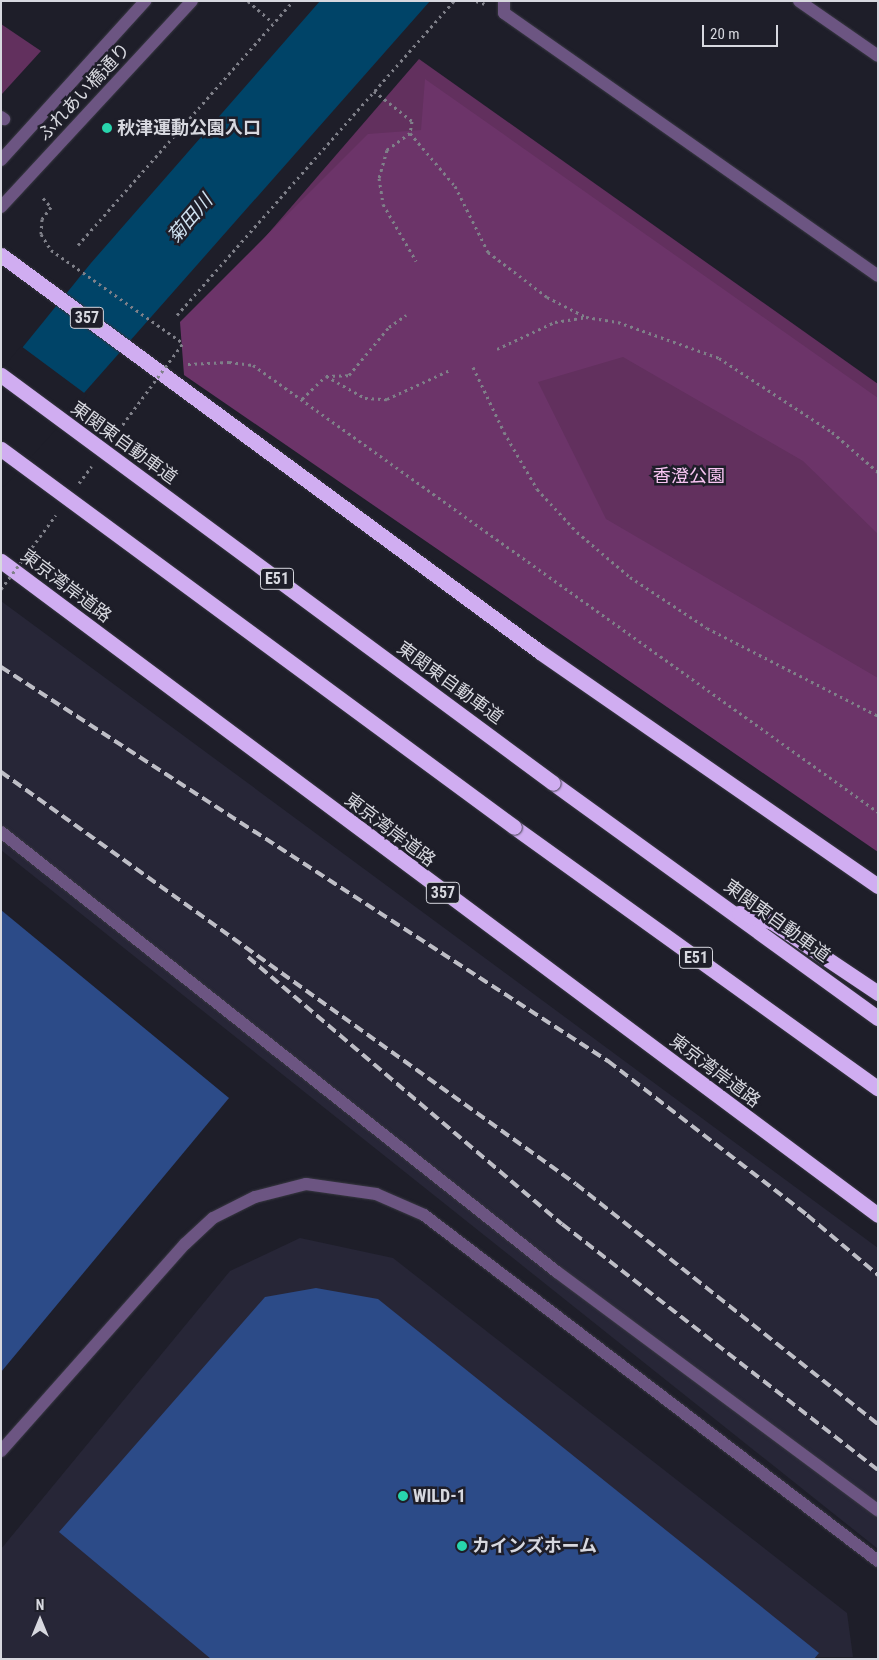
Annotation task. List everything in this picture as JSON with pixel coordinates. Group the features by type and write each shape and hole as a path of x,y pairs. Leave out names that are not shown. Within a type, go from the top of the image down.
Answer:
{"highway":[{"name":"357","path":"1,255 540,652 878,886"},
{"name":"東関東自動車道","path":"1,375 553,783 878,1018"},
{"name":"E51","path":"1,449 514,827 878,1089"},
{"name":"東京湾岸道路","path":"5,564 878,1215"},
{"path":"728,909 772,922 878,993"}],"street":[{"name":"ふれあい橋通り","path":"1,160 146,1"},
{"name":"ふれあい橋通り","path":"1,207 192,1"},
{"path":"504,1 504,13 878,276"},
{"path":"799,1 878,56"},
{"path":"1,832 557,1272 878,1510"},
{"path":"1,1451 185,1244 213,1218 255,1197 306,1184 376,1194 424,1215 878,1561"}],"path":[{"path":"248,1 273,23"},
{"path":"78,245 293,1"},
{"path":"177,315 454,1"},
{"path":"374,91 412,121 410,134 387,150 379,178 383,204 416,261"},
{"path":"410,134 455,186 488,252 547,297 586,317"},
{"path":"43,198 51,207 42,219 41,234 51,250 183,343"},
{"path":"302,399 326,376 349,375 389,327 406,315"},
{"path":"497,349 554,322 586,317 618,322 719,358 832,432 878,472"},
{"path":"188,364 229,362 253,365 878,812"},
{"path":"473,367 504,432 537,489 577,532 630,577 707,628 878,716"},
{"path":"326,376 365,398 386,399 450,370"}],"shaded area":[{"name":"香澄公園","path":"425,79 878,398 878,534 803,461 623,357 538,382 606,519 878,678 878,852 184,375 180,322 368,134 421,130"},
{"path":"1,601 878,1248 878,1549 1,850"},
{"path":"300,1238 393,1258 847,1613 853,1657 1,1659 1,1549 230,1271"}],"green space":[{"path":"1,24 41,51 1,95"},
{"name":"香澄公園","path":"419,59 878,384 878,836 190,324"}],"water":[{"name":"菊田川","path":"320,1 430,1 1,487 1,374 91,263"}],"pier":[{"path":"21,346 87,395 4,487 1,485 1,370"}],"building":[{"path":"1,910 229,1098 1,1372"},
{"path":"316,1288 378,1299 819,1653 814,1659 211,1659 59,1532 265,1297"}],"railway":[{"path":"1,667 608,1061 807,1215 878,1275"},
{"path":"1,772 576,1184 878,1424"},
{"path":"248,957 562,1224 878,1470"}],"place":[{"name":"秋津運動公園入口","path":"107,128"},
{"name":"WILD-1","path":"403,1496"},
{"name":"カインズホーム","path":"462,1546"}]}
